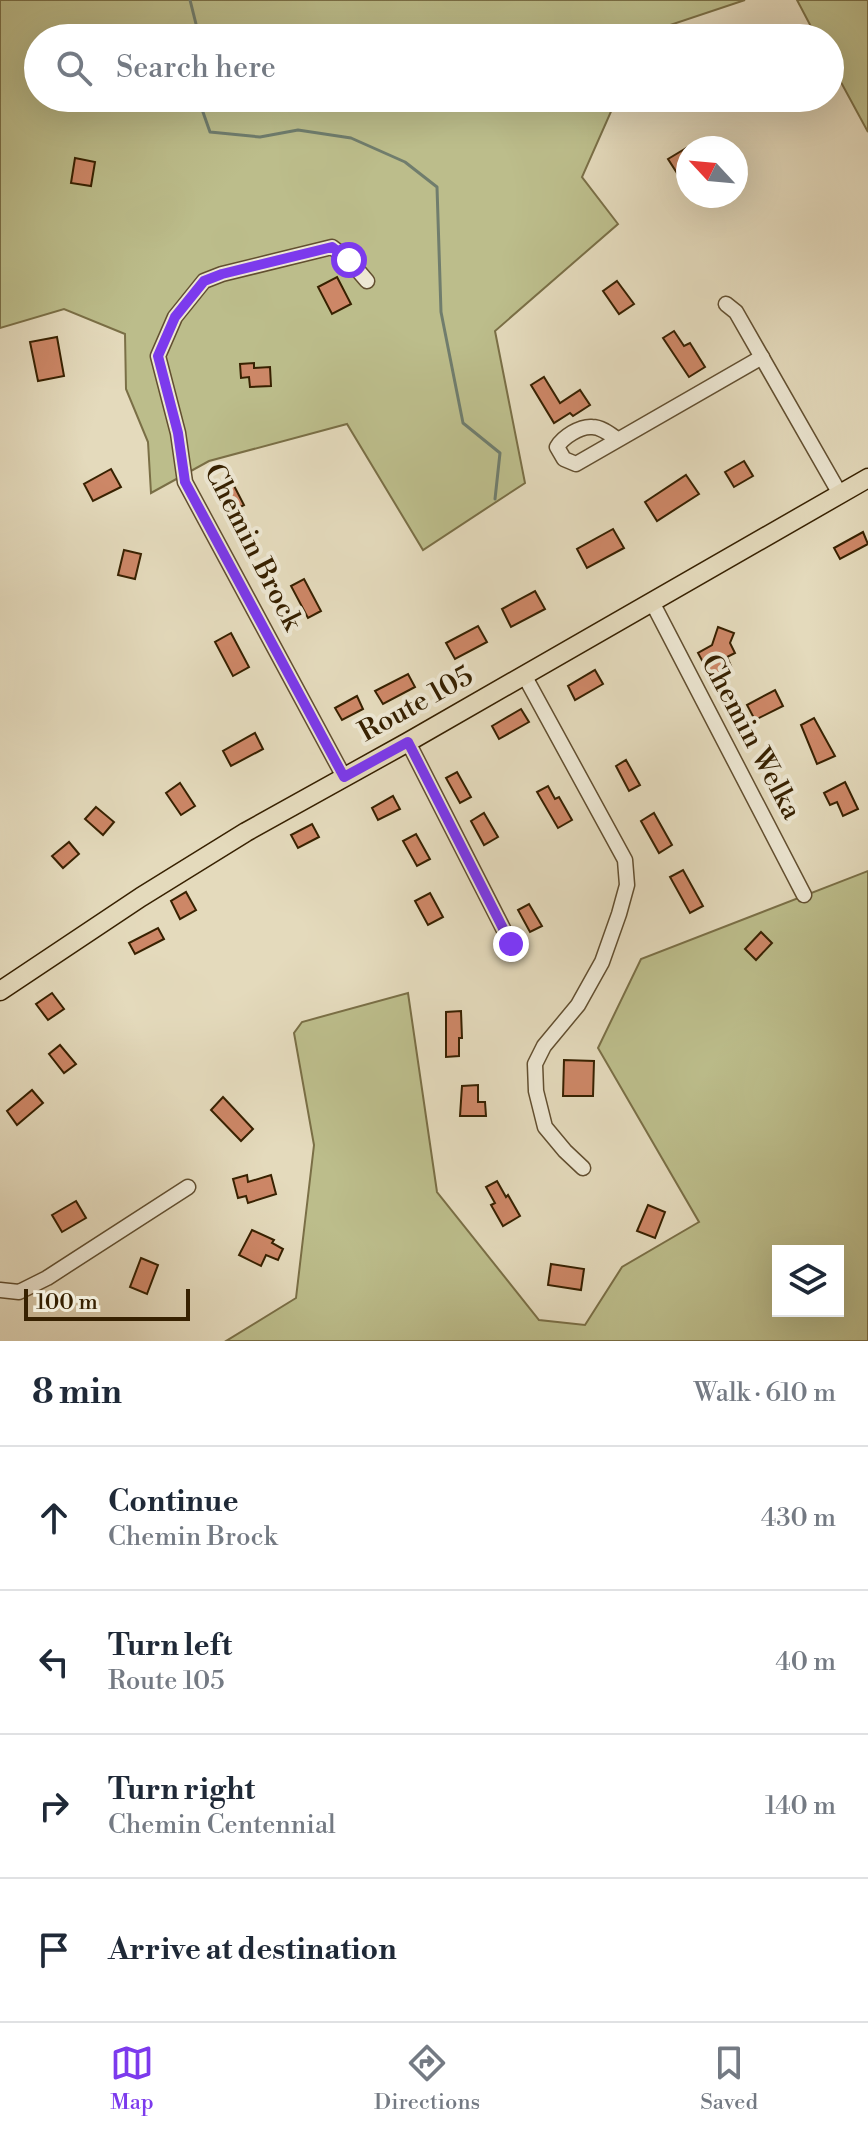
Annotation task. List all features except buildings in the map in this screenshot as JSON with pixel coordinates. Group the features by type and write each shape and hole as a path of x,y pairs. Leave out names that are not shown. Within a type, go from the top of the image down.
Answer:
{"main road":[{"name":"Route 105","path":"0,991 232,840 868,478"}],"street":[{"name":"Chemin Brock","path":"344,777 185,482 178,433 158,356 175,317 204,281 222,274 332,247 349,260 367,281"},
{"path":"726,304 736,312 840,494"},
{"path":"617,439 762,357"},
{"name":"Chemin Welka","path":"652,602 804,895"},
{"path":"524,675 625,860 627,885 602,962 578,1005 544,1046 535,1064 536,1091 545,1127 583,1168"},
{"path":"408,742 511,944"},
{"path":"0,1290 19,1292 47,1278 188,1187"}],"green space":[{"path":"0,0 745,0 673,24 24,24 24,112 611,112 582,177 618,224 495,331 525,483 423,550 347,424 209,461 151,493 148,442 126,389 125,334 64,309 0,328"},
{"path":"797,0 868,0 868,132 844,88 844,24 810,24"},
{"path":"868,871 868,1341 226,1341 296,1298 314,1145 294,1033 302,1022 408,993 437,1192 539,1320 585,1325 622,1267 699,1222 598,1048 641,959"}],"waterway":[{"path":"190,0 196,24"},
{"path":"203,112 210,132 260,137 298,130 351,138 405,162 437,187 441,312 463,423 500,453 495,499"}],"route":[{"path":"349,260 332,247 222,274 204,281 175,317 158,356 178,433 185,482 344,777 408,742 511,944"}]}
